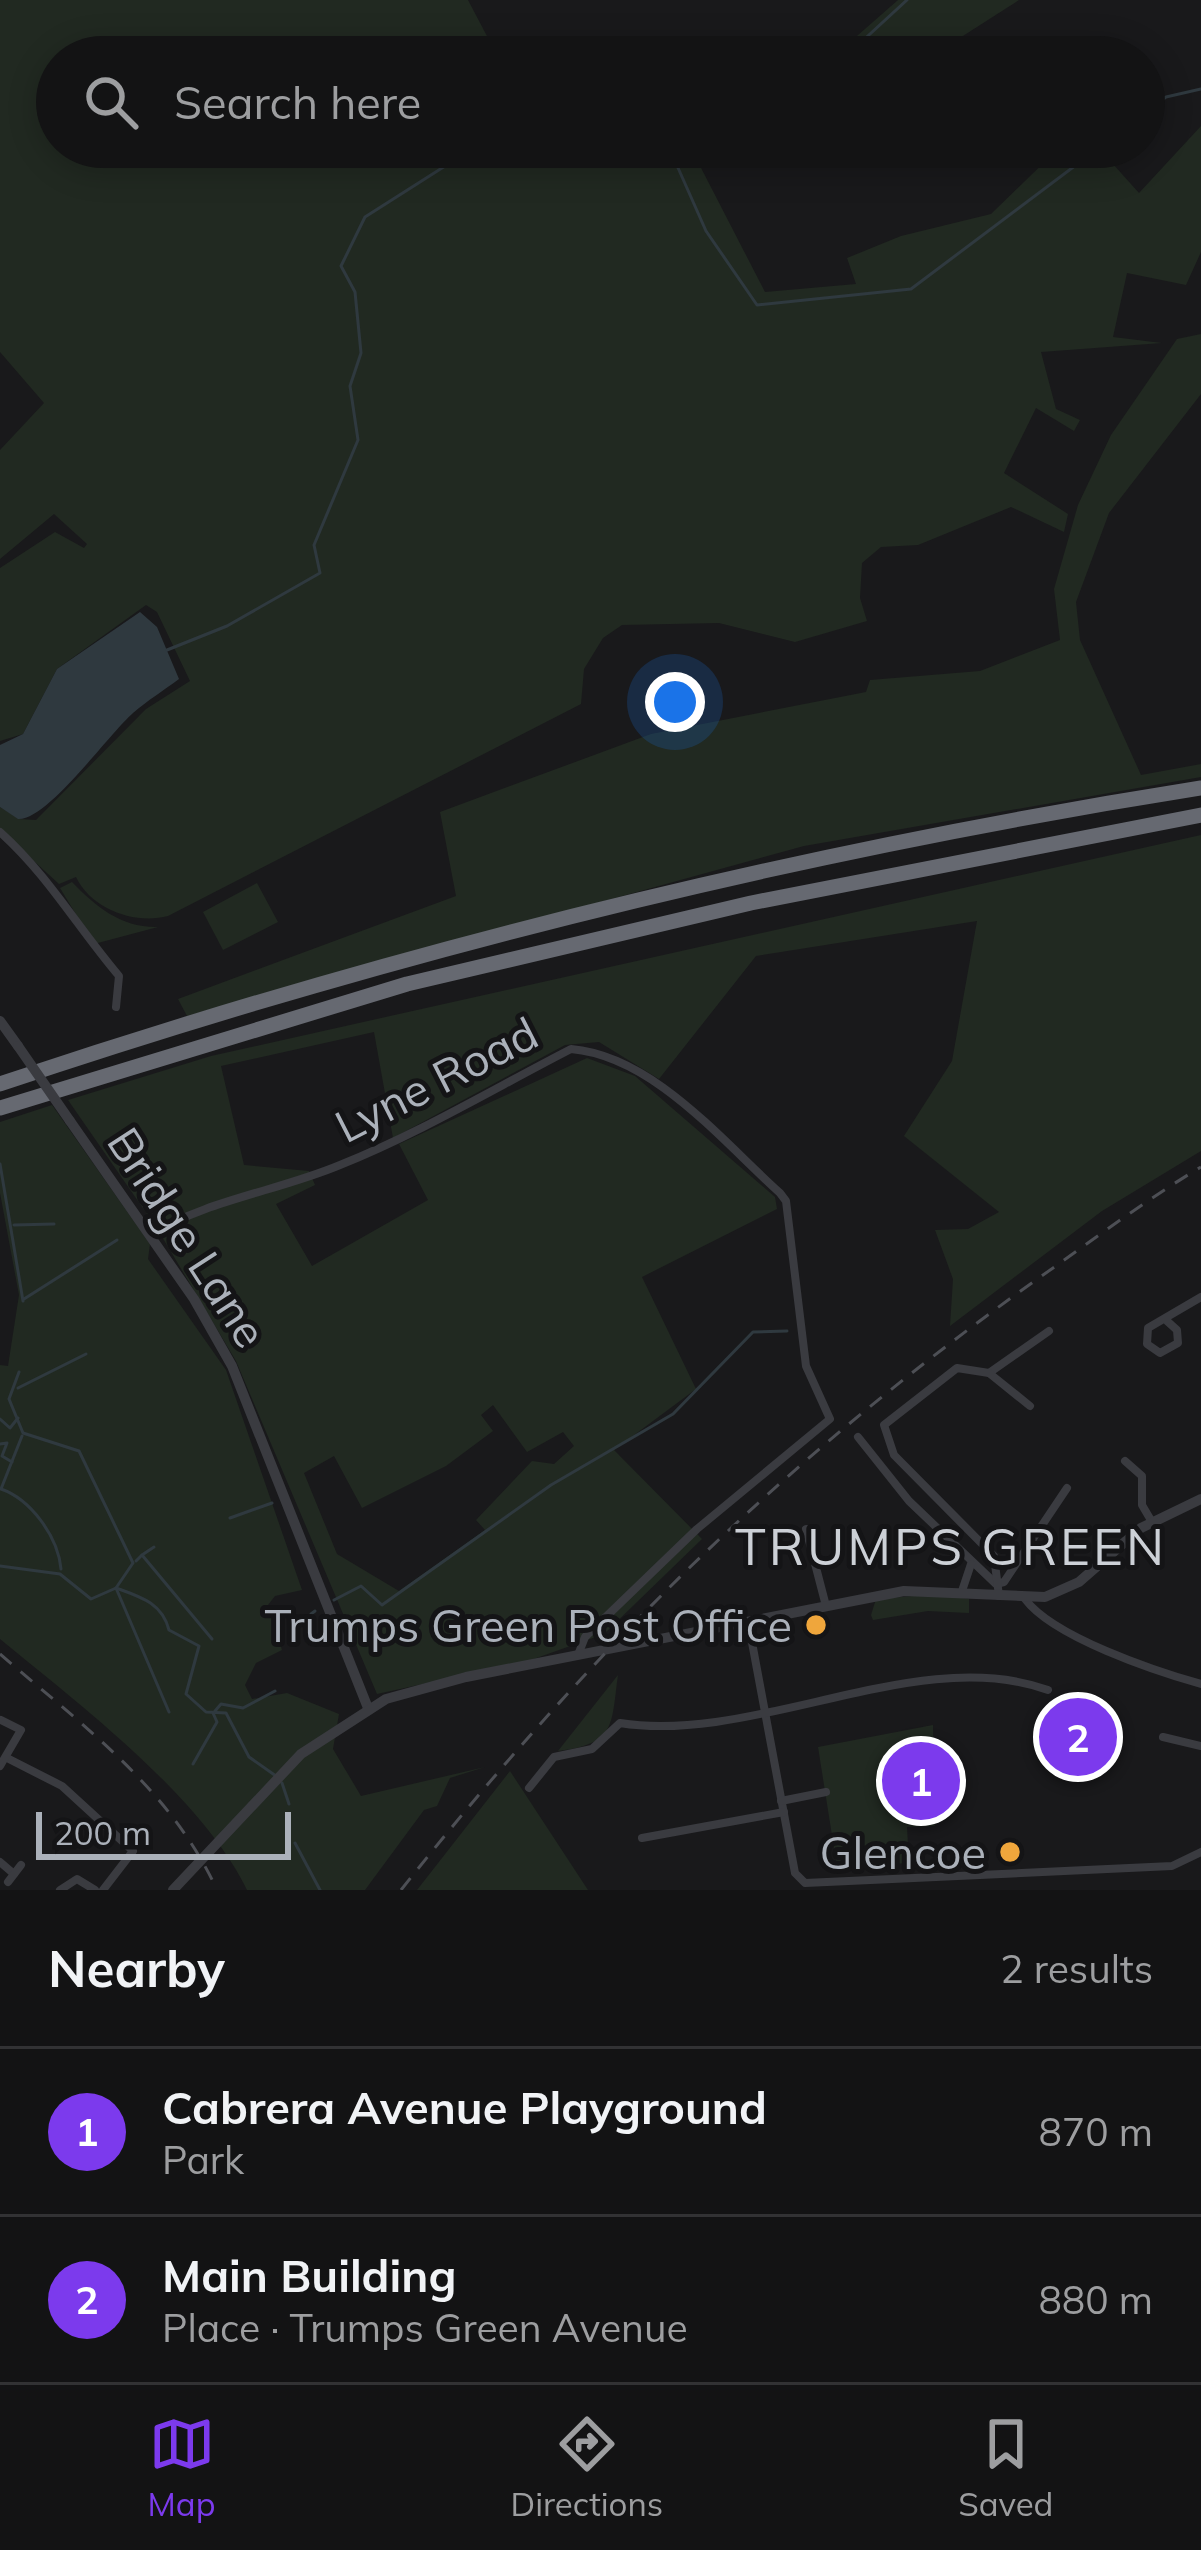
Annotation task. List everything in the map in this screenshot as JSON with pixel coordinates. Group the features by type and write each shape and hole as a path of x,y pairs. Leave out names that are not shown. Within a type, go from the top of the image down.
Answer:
{"highway":[{"path":"0,1084 210,1017 494,938 970,829 1201,788"},
{"path":"0,1108 407,984 751,903 1201,815"}],"street":[{"path":"0,832 56,889 83,934 118,976 116,1007"},
{"name":"Bridge Lane","path":"0,1021 150,1235 232,1366 368,1708"},
{"name":"Lyne Road","path":"150,1235 180,1218 339,1166 571,1048 598,1051 644,1076 780,1193 788,1220 806,1366 830,1419 697,1529 585,1637 578,1654"},
{"path":"1167,1321 1177,1330 1178,1343 1170,1351 1155,1352 1146,1333 1152,1324 1167,1321 1201,1297"},
{"path":"989,1373 1049,1331"},
{"path":"998,1591 994,1556 894,1455 883,1430 892,1415 957,1368 989,1373 1030,1406"},
{"path":"858,1437 892,1483 998,1591"},
{"path":"1125,1460 1142,1476 1142,1505 1152,1522"},
{"path":"998,1591 1067,1488"},
{"path":"173,1890 310,1745 368,1708 428,1686 904,1591 998,1591 1025,1599 1057,1594 1079,1582 1152,1522 1201,1499"},
{"path":"806,1529 826,1606"},
{"path":"962,1592 971,1564"},
{"path":"1025,1599 1044,1617 1122,1656 1201,1684"},
{"path":"748,1621 798,1878 810,1885 1172,1866 1201,1852"},
{"path":"529,1788 554,1757 592,1749 620,1724 668,1729 974,1677 1011,1678 1048,1690"},
{"path":"1,1720 21,1730 4,1762 72,1793 133,1856 99,1890 80,1879 60,1890"},
{"path":"1163,1737 1201,1746"},
{"path":"642,1838 826,1792"},
{"path":"0,1862 14,1874"}],"shaded area":[{"path":"0,0 468,0 487,36 36,36 36,168 701,168 765,292 856,284 847,258 901,236 991,214 1038,168 1117,168 1139,193 1201,126 1201,252 1186,285 1127,273 1113,337 1162,343 1041,352 1056,409 1080,420 1074,431 1036,408 1004,473 1068,514 1064,532 1011,507 918,545 881,547 862,563 860,598 867,621 795,642 719,623 622,625 603,638 584,669 581,704 168,916 142,918 115,912 92,898 76,877 59,884 0,830 0,807 19,819 36,820 146,709 190,681 157,612 146,605 57,669 23,734 0,741 0,568 55,532 84,548 87,544 54,514 0,559 0,450 44,403 0,352"},
{"path":"898,0 1019,0 963,36 857,36"},
{"path":"1201,334 1201,394 1109,513 1076,602 1080,640 1141,775 1201,764 1201,777 804,846 187,1016 178,999 456,896 440,812 651,734 866,692 870,680 980,671 1060,640 1054,589 1078,505 1111,435 1177,339"},
{"path":"140,612 157,627 179,679 133,713 45,806 18,819 0,807 0,745 23,734 57,669"},
{"path":"1201,835 1201,1151 1102,1211 950,1326 953,1279 935,1230 968,1229 999,1212 904,1136 952,1061 977,921 756,956 659,1079 599,1042 565,1045 393,1138 374,1032 221,1066 244,1165 309,1171 315,1185 276,1204 312,1266 428,1200 399,1144 587,1058 635,1076 775,1197 777,1209 642,1277 696,1389 614,1450 702,1539 604,1634 528,1661 377,1694 236,1361 158,1230 68,1100 211,1056","holes":["493,1405 527,1452 563,1432 574,1446 554,1464 532,1461 476,1520 485,1530 399,1591 337,1554 304,1473 334,1456 362,1508 446,1466 493,1431 481,1415"]},
{"path":"72,882 110,914 133,924 158,927 94,944 60,888"},
{"path":"257,883 278,922 223,950 203,912"},
{"path":"52,1105 150,1244 148,1259 226,1370 302,1590 275,1596 268,1605 282,1650 256,1663 245,1685 252,1699 287,1693 339,1714 333,1749 361,1796 485,1767 450,1778 437,1806 424,1810 365,1890 247,1890 227,1855 170,1787 0,1639 0,1365 8,1366 19,1295 0,1193 0,1122"},
{"path":"937,1594 969,1599 969,1613 928,1611 873,1620 871,1615 876,1599"},
{"path":"618,1675 608,1729 591,1743 558,1751"},
{"path":"933,1725 935,1826 907,1827 909,1863 837,1867 818,1747"},
{"path":"510,1771 588,1890 417,1890"}],"waterway":[{"path":"868,36 907,0"},
{"path":"1165,98 1201,89"},
{"path":"167,650 227,626 320,573 314,545 358,440 350,386 361,353 355,292 341,266 365,217 442,168"},
{"path":"678,168 706,231 757,305 911,289 1072,168"},
{"path":"0,1164 23,1301"},
{"path":"14,1225 54,1224"},
{"path":"24,1299 117,1240"},
{"path":"334,1600 361,1586 382,1605 551,1485 673,1414 753,1332 787,1331"},
{"path":"18,1388 86,1354"},
{"path":"19,1372 9,1399 23,1433 79,1451 133,1563 116,1588 149,1602 169,1630 199,1646 186,1694 206,1712 226,1713 249,1757 276,1776"},
{"path":"0,1419 10,1428 18,1418"},
{"path":"22,1436 1,1489 41,1520 61,1569"},
{"path":"0,1444 7,1443 2,1456 12,1462"},
{"path":"230,1518 272,1503"},
{"path":"142,1555 154,1547"},
{"path":"136,1561 142,1555 212,1639"},
{"path":"0,1566 60,1574 91,1599 116,1588 169,1712"},
{"path":"311,1614 315,1611"},
{"path":"215,1711 221,1704 243,1708 275,1691"},
{"path":"193,1764 217,1722 213,1713"},
{"path":"282,1783 289,1804"},
{"path":"295,1843 320,1890"}],"railway":[{"path":"401,1890 473,1801 620,1638 774,1488 944,1348 1201,1167"},
{"path":"0,1654 150,1789 198,1854 217,1890"}],"place":[{"name":"Trumps Green Post Office","path":"816,1625"},
{"name":"Main Building","path":"1078,1737"},
{"name":"Cabrera Avenue Playground","path":"921,1781"},
{"name":"Glencoe","path":"1010,1852"}],"district":[{"name":"TRUMPS GREEN","path":"951,1546"}]}
